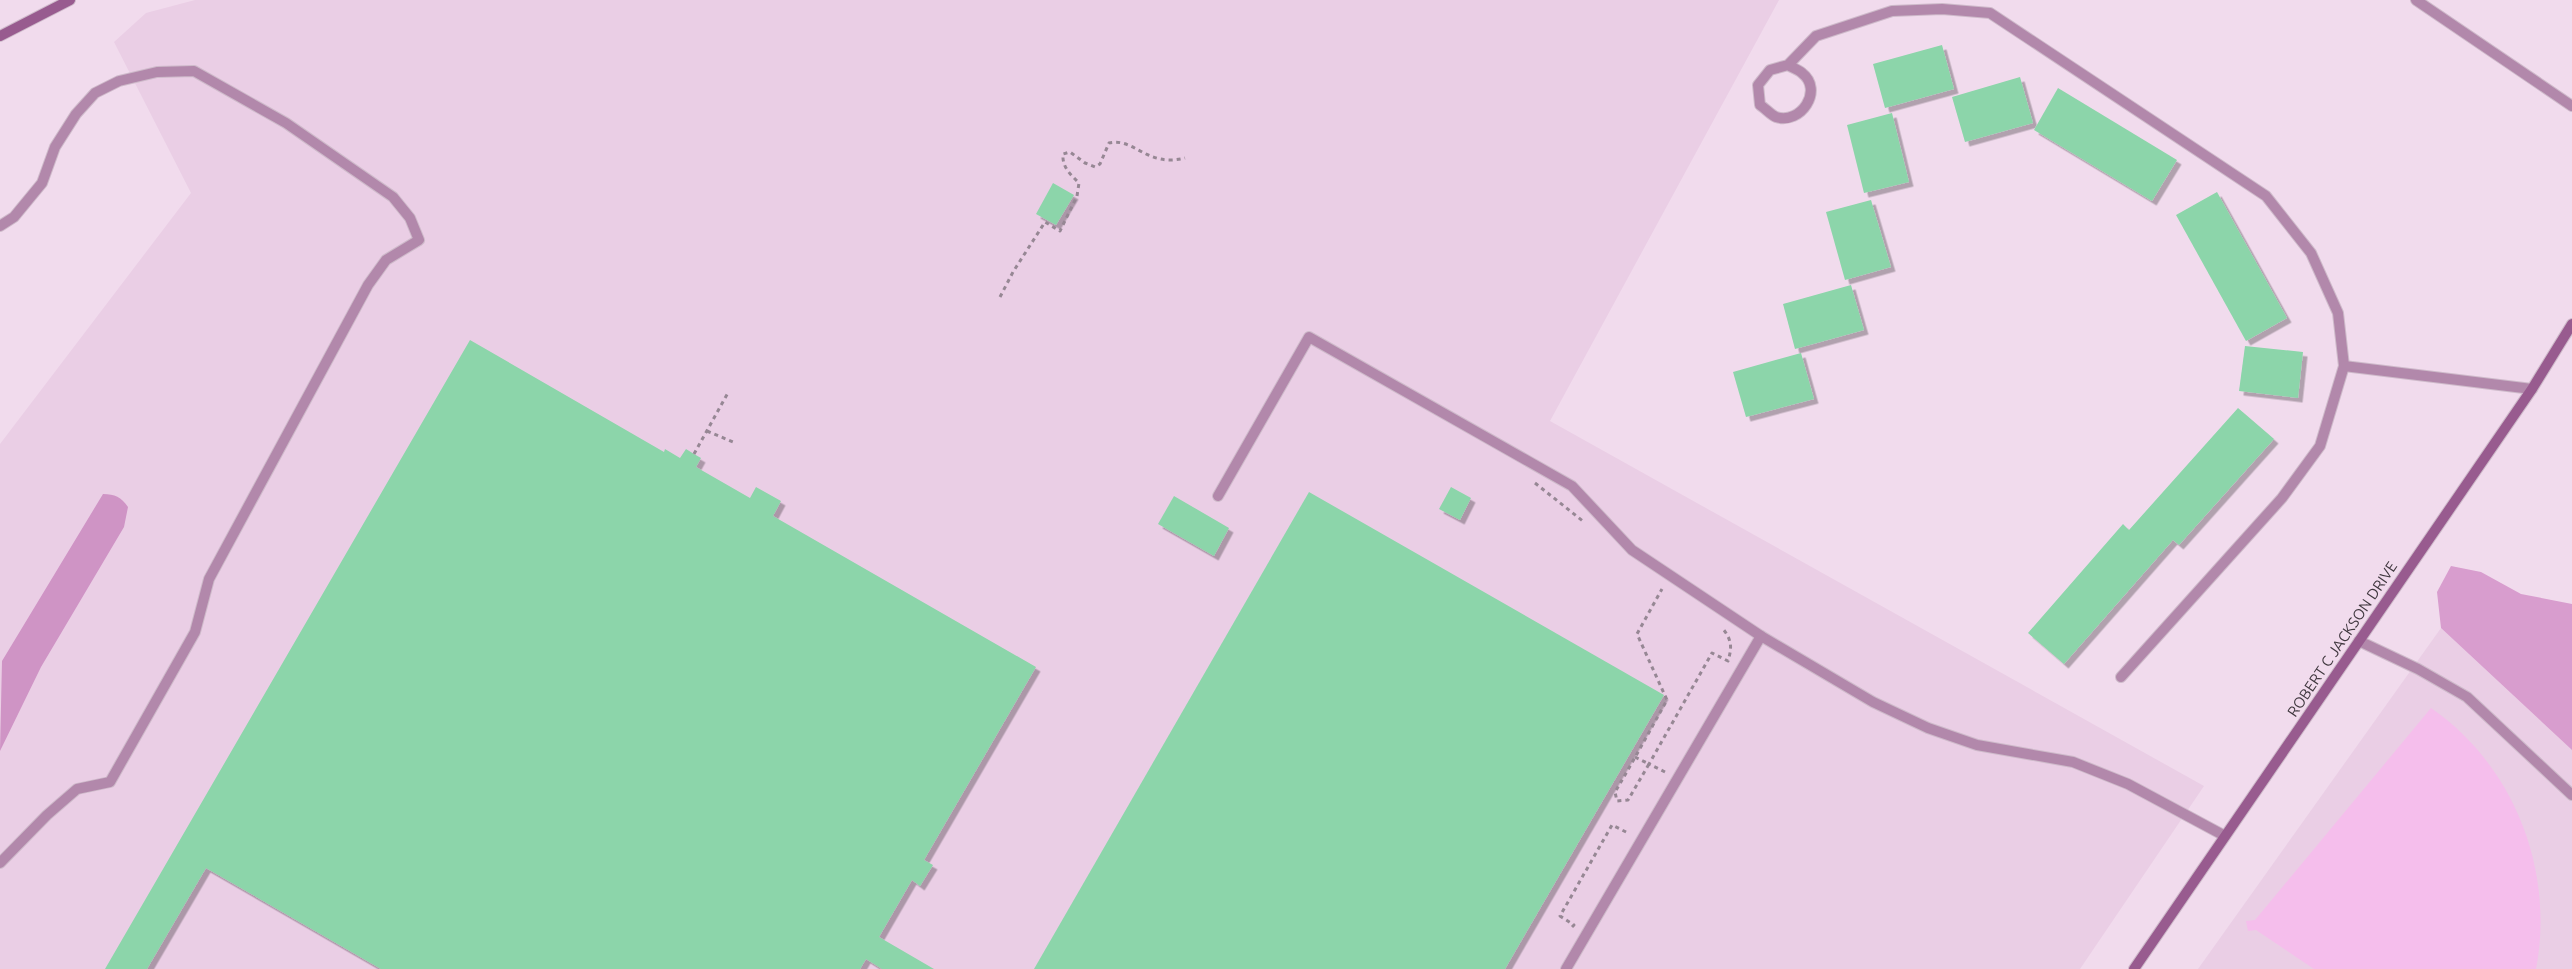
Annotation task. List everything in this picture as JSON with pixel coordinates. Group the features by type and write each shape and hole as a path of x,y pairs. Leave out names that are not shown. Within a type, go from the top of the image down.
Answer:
{"main road":[{"path":"0,36 70,0"},
{"name":"ROBERT C JACKSON DRIVE","path":"2134,969 2532,389 2572,324"}],"street":[{"path":"2416,0 2572,106"},
{"path":"1788,66 1804,74 1811,90 1807,106 1793,118 1775,117 1760,105 1758,85 1770,70 1788,66 1816,36 1892,11 1942,9 1990,13 2266,196 2311,253 2338,314 2344,366 2320,446 2282,498 2121,677"},
{"path":"0,226 14,217 42,183 55,147 76,114 95,92 118,81 147,74 194,71 286,123 393,197 410,218 419,240 386,260 368,284 209,579 195,632 110,782 77,789 47,815 0,863"},
{"path":"1218,496 1309,338 1572,486 1632,550 1761,636 1873,702 1928,728 1977,745 2073,762 2128,784 2225,836"},
{"path":"2344,366 2532,389"},
{"path":"1566,969 1761,636"},
{"path":"2359,642 2418,668 2468,696 2572,795"}],"path":[{"path":"1000,297 1013,272 1045,222 1060,231 1073,206 1079,183 1067,171 1062,162 1063,154 1070,152 1084,164 1095,167 1100,164 1109,143 1119,140 1160,160 1174,161 1185,158"},
{"path":"694,454 729,391"},
{"path":"707,431 732,442"},
{"path":"1533,482 1586,524"},
{"path":"1670,594 1661,589 1637,634 1667,700 1615,792 1617,801 1628,800 1712,653 1728,661 1732,651 1730,638 1718,624"},
{"path":"1635,757 1665,772 1660,780"},
{"path":"1570,932 1574,925 1560,916 1612,825 1627,834 1632,827"}],"shaded area":[{"path":"195,0 1779,0 1550,421 2204,786 2080,969 0,969 0,444 191,193 114,42 146,13"},
{"path":"103,494 117,497 128,507 124,527 41,667 0,751 2,661"},
{"path":"2451,566 2481,572 2521,594 2572,604 2572,750 2441,628 2437,592"},
{"path":"2441,628 2572,750 2572,969 2198,969"},
{"path":"2431,708 2460,732 2485,759 2506,790 2522,823 2533,858 2539,895 2540,932 2536,969 2314,969 2256,930 2248,931 2246,921 2255,920"}],"building":[{"path":"1942,45 1954,89 1885,108 1873,64"},
{"path":"2020,77 2033,123 1965,142 1952,97"},
{"path":"2058,88 2177,160 2152,201 2034,130"},
{"path":"1892,113 1909,182 1864,193 1847,125"},
{"path":"1053,183 1074,195 1056,225 1036,214"},
{"path":"2217,192 2287,318 2246,341 2176,215"},
{"path":"1871,200 1891,267 1845,280 1826,212"},
{"path":"1851,285 1864,330 1795,349 1783,304"},
{"path":"470,340 664,452 665,449 680,458 686,449 701,458 696,467 750,498 756,487 781,501 773,516 1036,667 924,860 933,865 920,886 912,880 879,937 934,969 882,969 866,959 860,969 381,969 206,868 147,969 105,969"},
{"path":"2245,346 2303,352 2298,398 2239,391"},
{"path":"1801,353 1814,399 1746,417 1733,372"},
{"path":"2238,408 2274,439 2179,545 2173,540 2064,664 2028,633 2123,524 2129,530"},
{"path":"1451,487 1471,498 1460,520 1439,509"},
{"path":"1309,492 1664,695 1505,969 1034,969"},
{"path":"1174,496 1229,528 1214,556 1158,524"}]}
